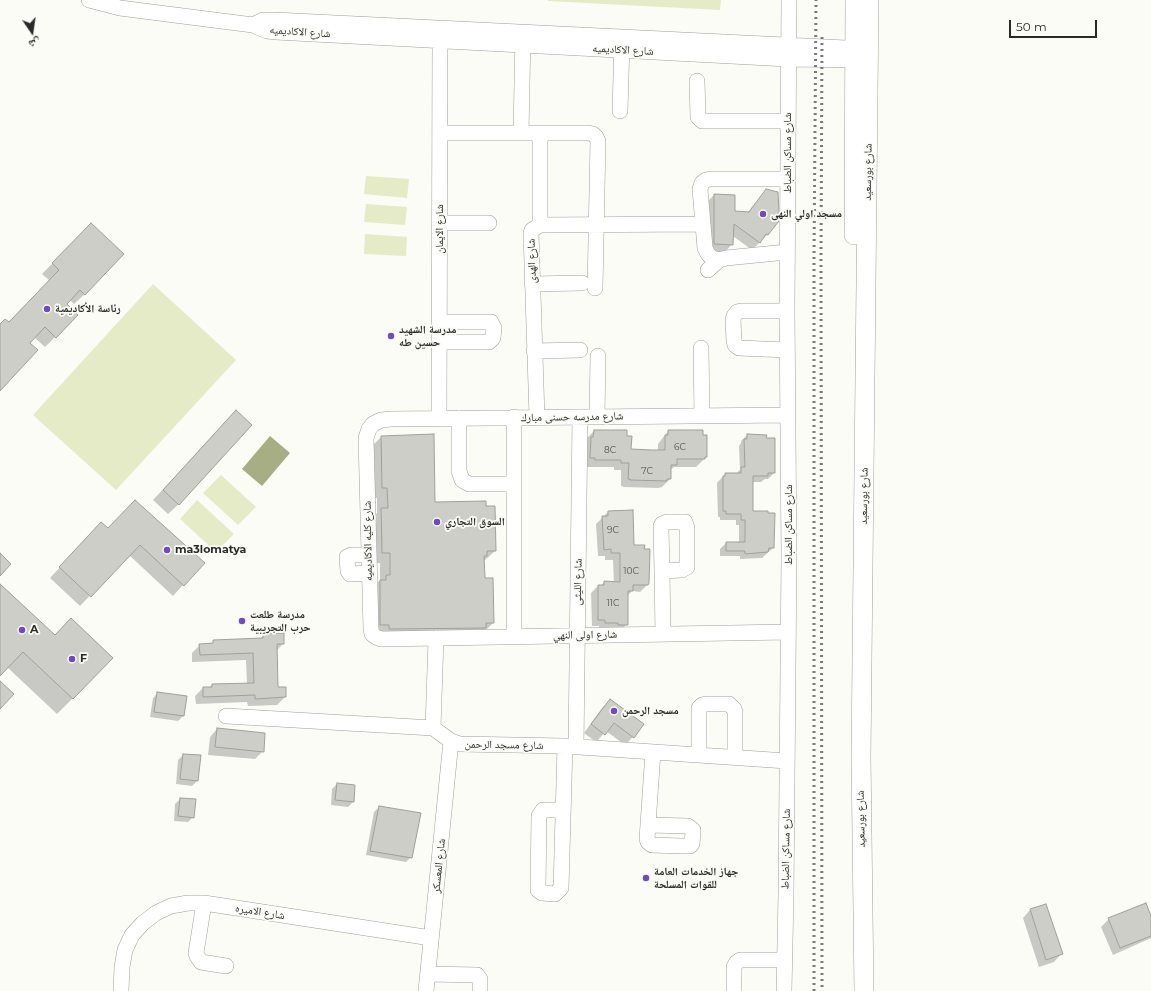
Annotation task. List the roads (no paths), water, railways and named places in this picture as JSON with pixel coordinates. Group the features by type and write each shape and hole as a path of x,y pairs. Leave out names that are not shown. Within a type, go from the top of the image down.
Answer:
{"main road":[{"name":"شارع بورسعيد","path":"855,0 862,55"},
{"name":"شارع بورسعيد","path":"854,991 861,756 862,55 869,0"},
{"name":"شارع بورسعيد","path":"858,824 864,991"}],"street":[{"name":"شارع مساكن الضباط","path":"784,991 788,632 787,252 789,0"},
{"name":"شارع الاكاديميه","path":"96,1 253,25 268,31 354,30 862,55"},
{"name":"شارع الاكاديميه","path":"354,30 440,40 523,39"},
{"path":"521,133 523,39"},
{"name":"شارع الايمان","path":"440,40 440,418"},
{"path":"620,111 622,44"},
{"path":"697,81 698,117 702,121 788,121"},
{"path":"440,133 588,133 596,137 598,141 596,224 588,286 532,284"},
{"path":"540,133 540,225"},
{"path":"787,252 726,258 713,265 712,258 705,248 700,189 702,183 706,180 788,179"},
{"path":"440,224 489,222"},
{"name":"شارع الهدى","path":"536,417 531,233 535,226 596,224 703,224"},
{"path":"787,311 741,311 737,312 733,320 734,340 735,344 739,348 787,350"},
{"path":"440,322 488,322 493,325 494,333 493,338 489,342 440,342"},
{"path":"701,348 702,415"},
{"path":"534,351 580,350"},
{"path":"597,416 598,356"},
{"name":"شارع مدرسه حسنى مبارك","path":"366,438 368,429 374,424 381,420 391,419 788,415"},
{"path":"514,417 514,637"},
{"name":"شارع الليثى","path":"563,810 543,810 539,816 538,888 542,894 555,894 560,888 563,810 571,746 578,635 580,417"},
{"path":"459,418 459,472 462,480 469,484 514,484"},
{"name":"شارع كليه الاكاديميه","path":"366,438 371,629 372,634 381,639"},
{"path":"368,554 351,555 347,559 350,574 369,573"},
{"path":"662,571 663,634"},
{"name":"شارع اولى النهي","path":"381,639 788,632"},
{"path":"226,716 433,728 436,638"},
{"path":"699,755 699,708 706,704 729,704 734,708 735,712 735,757"},
{"name":"شارع مسجد الرحمن","path":"433,728 451,741 460,744 571,746 787,761"},
{"name":"شارع المعسكر","path":"426,991 451,741"},
{"path":"648,825 653,752"},
{"name":"شارع الاميره","path":"121,991 122,967 125,950 132,936 143,923 152,916 171,906 188,902 204,903 431,938"},
{"path":"204,903 196,953 197,956 201,962 226,966"},
{"path":"734,991 734,967 740,960 784,960"},
{"path":"428,974 477,975 480,979 480,991"}],"railway":[{"path":"814,991 814,260 816,0"},
{"path":"822,37 822,991"}],"place":[{"name":"مسجد اولي النهى","path":"763,214"},
{"name":"رئاسة الأكاديمية","path":"47,309"},
{"name":"مدرسة الشهيد حسين طه","path":"391,336"},
{"name":"السوق التجاري","path":"437,522"},
{"name":"ma3lomatya","path":"167,550"},
{"name":"مدرسة طلعت حرب التجريبية","path":"242,621"},
{"name":"A","path":"22,630"},
{"name":"F","path":"72,659"},
{"name":"مسجد الرحمن","path":"614,711"},
{"name":"جهاز الخدمات العامة للقوات المسلحة","path":"646,878"}]}
